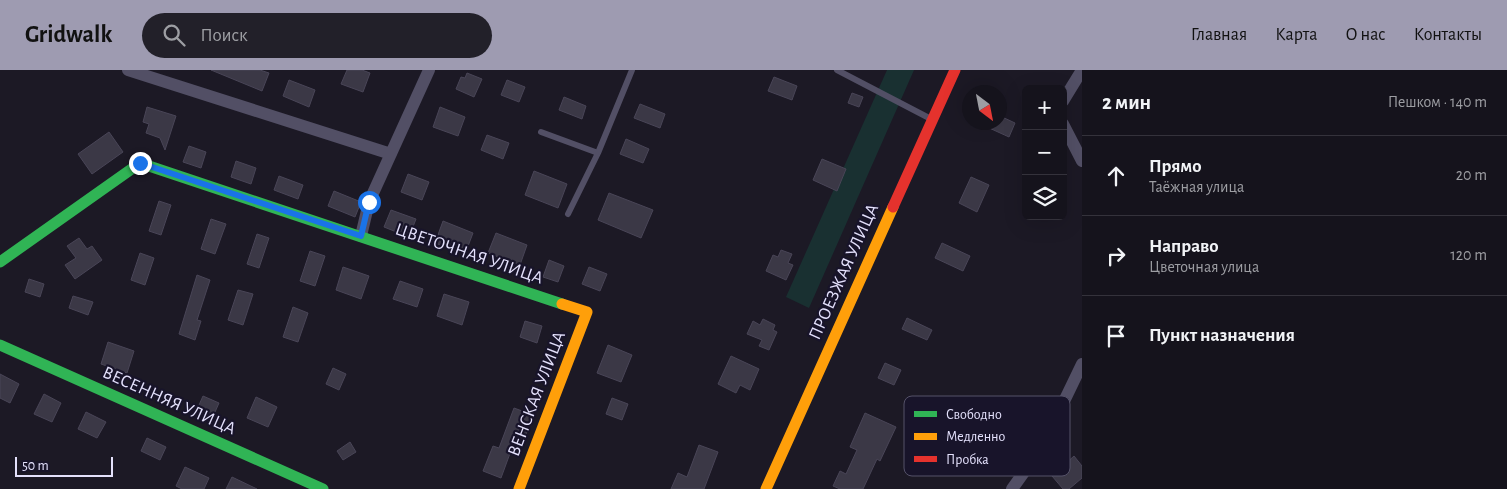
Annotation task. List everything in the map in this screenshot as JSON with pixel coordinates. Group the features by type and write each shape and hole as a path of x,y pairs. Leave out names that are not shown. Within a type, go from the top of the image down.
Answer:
{"street":[{"path":"128,70 391,154"},
{"path":"361,236 369,202 429,70"},
{"name":"ПРОЕЗЖАЯ УЛИЦА","path":"766,489 955,70"},
{"path":"1067,94 1082,70"},
{"path":"1066,130 1082,161"},
{"name":"ЦВЕТОЧНАЯ УЛИЦА","path":"0,262 140,163 587,312"},
{"name":"ВЕНСКАЯ УЛИЦА","path":"519,489 587,312"},
{"name":"ВЕСЕННЯЯ УЛИЦА","path":"0,345 324,489"},
{"path":"1067,396 1082,364"},
{"path":"1012,489 1021,476"}],"lane":[{"path":"568,214 598,153 632,70"},
{"path":"837,70 932,120"},
{"path":"541,132 598,153"}],"green space":[{"path":"887,70 914,70 809,308 786,297"}],"building":[{"path":"211,70 260,70 269,73 262,91"},
{"path":"347,70 362,70 370,73 363,92 341,84"},
{"path":"467,73 482,79 474,97 456,89 461,77 465,78"},
{"path":"774,77 797,86 792,100 768,91"},
{"path":"289,80 315,90 309,107 283,96"},
{"path":"507,80 525,87 519,102 501,95"},
{"path":"852,93 863,97 859,107 848,103"},
{"path":"564,97 586,106 582,119 559,110"},
{"path":"640,104 665,114 660,128 634,118"},
{"path":"147,107 176,116 165,150 160,138 146,133 149,124 143,122"},
{"path":"440,107 465,117 458,136 433,127"},
{"path":"1007,119 1015,123 1009,137 994,130 1007,130"},
{"path":"109,132 123,152 92,174 78,154"},
{"path":"487,135 509,143 503,159 481,150"},
{"path":"626,139 649,149 643,163 620,154"},
{"path":"189,146 206,152 201,168 183,162"},
{"path":"822,159 846,169 837,191 813,180"},
{"path":"236,161 256,168 251,184 231,177"},
{"path":"534,171 567,184 558,208 525,195"},
{"path":"408,174 429,182 422,200 401,192"},
{"path":"279,176 303,185 298,199 274,190"},
{"path":"971,177 989,185 977,212 959,203"},
{"path":"334,191 361,202 355,217 328,206"},
{"path":"609,193 653,210 641,238 598,220"},
{"path":"159,201 171,205 161,235 149,231"},
{"path":"391,210 416,219 409,237 384,227"},
{"path":"211,219 226,224 215,254 201,249"},
{"path":"443,221 473,233 465,254 435,243"},
{"path":"496,233 527,245 520,265 488,253"},
{"path":"257,234 269,238 259,268 247,264"},
{"path":"79,238 87,249 92,246 102,260 75,279 65,265 76,258 67,246"},
{"path":"942,243 970,256 963,271 935,258"},
{"path":"781,250 792,254 788,263 793,265 786,280 766,271 773,255 778,257"},
{"path":"310,251 325,256 315,286 300,281"},
{"path":"140,253 154,258 145,285 131,280"},
{"path":"549,260 564,266 558,282 543,277"},
{"path":"343,267 369,276 361,299 336,290"},
{"path":"589,267 607,274 600,291 582,284"},
{"path":"197,275 210,280 197,320 201,321 195,340 179,334"},
{"path":"29,279 44,284 40,297 25,292"},
{"path":"400,281 423,289 417,307 393,299"},
{"path":"238,290 253,294 243,325 228,320"},
{"path":"444,294 469,302 462,325 437,316"},
{"path":"73,296 93,302 88,315 69,308"},
{"path":"293,307 308,313 298,342 283,337"},
{"path":"907,318 932,330 927,340 902,329"},
{"path":"763,319 775,325 773,330 777,332 769,350 759,346 762,340 747,334 753,321 760,325"},
{"path":"525,321 542,326 537,343 520,337"},
{"path":"108,342 134,351 127,373 101,364"},
{"path":"608,345 632,355 621,382 597,373"},
{"path":"731,356 759,369 750,390 740,385 736,393 718,384"},
{"path":"885,363 901,370 894,385 878,378"},
{"path":"333,368 346,374 339,390 326,384"},
{"path":"0,374 19,384 10,403 0,398"},
{"path":"44,394 61,403 52,422 34,414"},
{"path":"203,396 219,403 211,421 195,414"},
{"path":"256,397 277,407 268,427 247,418"},
{"path":"612,398 628,404 622,420 606,414"},
{"path":"514,408 533,415 524,440 516,437 501,478 483,471 493,446 499,448"},
{"path":"86,412 106,422 97,438 78,429"},
{"path":"865,413 896,427 880,461 877,459 863,489 840,489 833,486 840,471 846,474 857,450 850,447"},
{"path":"147,438 166,447 160,460 141,451"},
{"path":"350,442 356,452 343,460 337,451"},
{"path":"699,445 718,452 704,489 671,489 678,473 687,477"},
{"path":"1074,456 1082,466 1082,478 1069,489 1063,489 1052,476 1070,476 1070,460"},
{"path":"185,467 209,478 204,489 182,489 176,486"},
{"path":"232,477 257,489 226,489"}],"traffic: fast":[{"path":"0,262 140,163 562,304"},
{"path":"0,345 323,489"}],"traffic: slow":[{"path":"766,489 893,207"},
{"path":"519,489 587,312 562,304"}],"traffic: jam":[{"path":"893,207 955,70"}],"route":[{"path":"140,163 361,236 369,202"}]}
